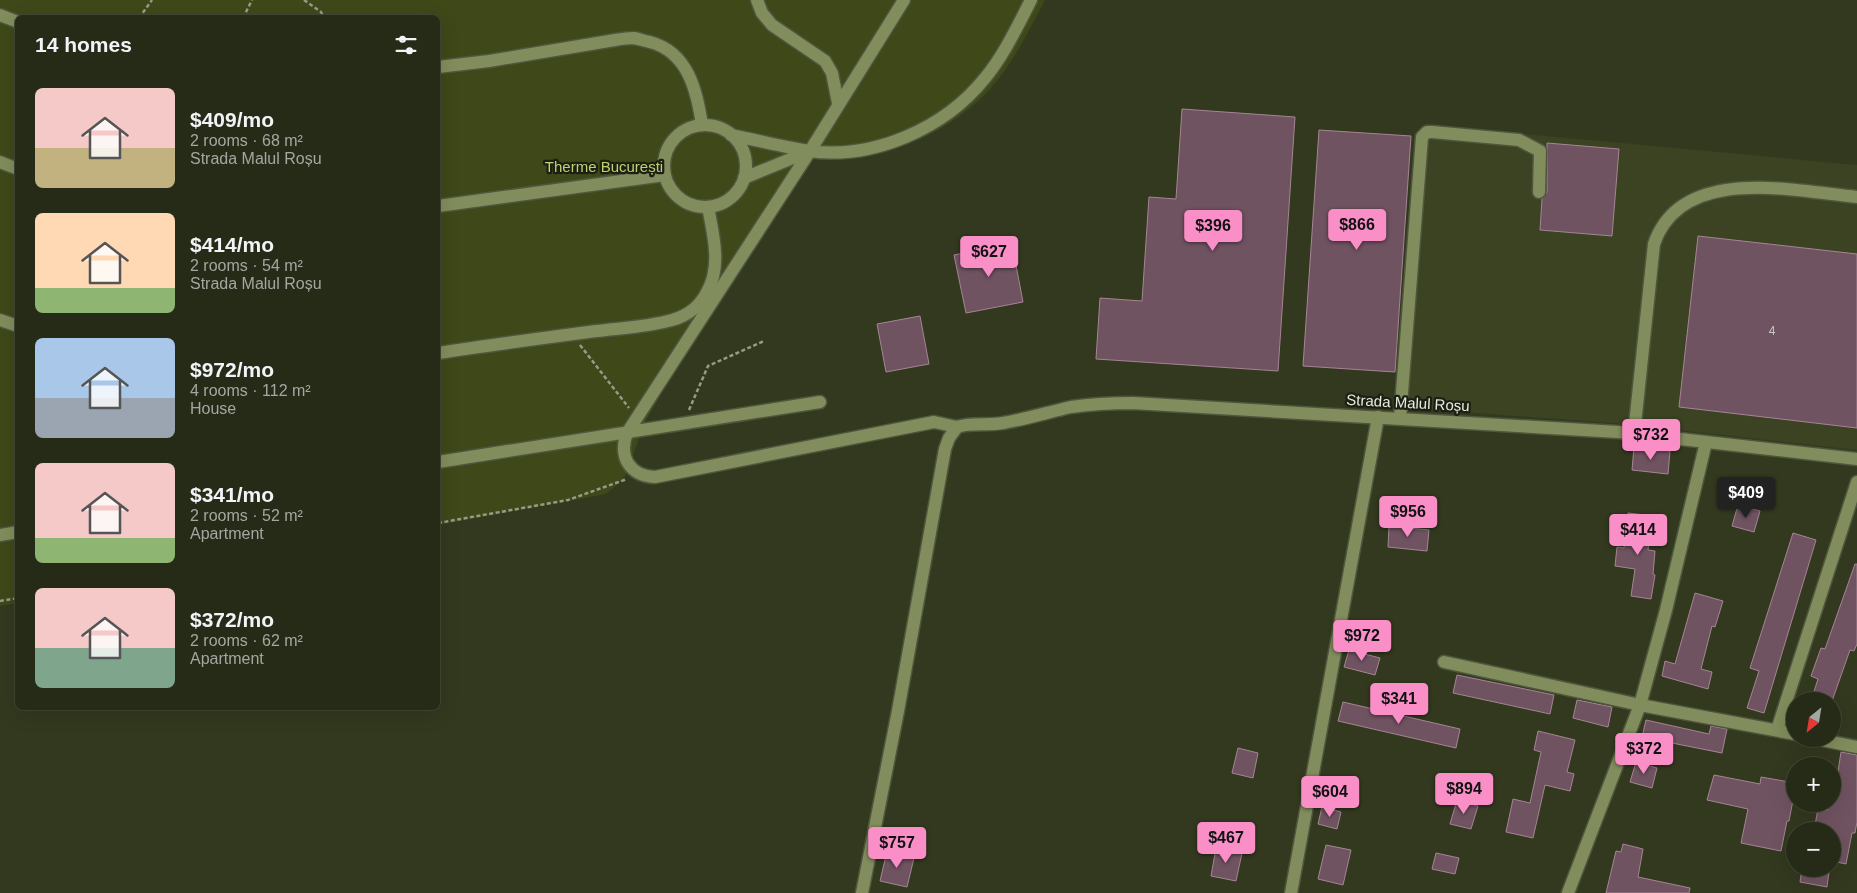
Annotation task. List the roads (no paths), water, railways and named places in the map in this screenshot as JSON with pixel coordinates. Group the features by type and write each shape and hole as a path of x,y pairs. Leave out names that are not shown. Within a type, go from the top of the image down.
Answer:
{"street":[{"path":"757,0 762,13 772,25 819,55 825,61 832,73 838,104"},
{"path":"628,433 810,151 904,0"},
{"path":"731,135 744,154 745,170 741,186 730,198 708,207 698,206 680,199 673,192 665,175 665,157 672,141 685,130 702,125 717,127 731,135 810,151 847,151 872,147 916,132 948,113 970,95 994,66 1031,0"},
{"path":"0,15 15,21"},
{"path":"440,67 636,38 659,44 683,65 693,82 702,125"},
{"path":"1400,418 1422,137 1427,132 1432,132 1519,140 1530,144 1540,151 1538,192"},
{"path":"744,178 810,151"},
{"path":"0,162 15,168"},
{"path":"440,206 665,175"},
{"path":"1634,434 1654,244 1658,232 1665,221 1678,208 1693,200 1709,193 1735,188 1766,188 1857,197"},
{"path":"440,353 672,320 693,309 707,293 715,268 715,247 708,207"},
{"path":"0,320 15,325"},
{"path":"440,462 820,402"},
{"name":"Strada Malul Roșu","path":"628,433 624,442 626,460 632,469 640,474 656,477 934,422 957,427 966,424 1004,423 1072,407 1111,403 1400,418 1634,434 1857,459"},
{"path":"1291,893 1378,417"},
{"path":"862,893 898,711 945,449 949,438 957,427"},
{"path":"1568,893 1640,705 1666,610 1706,442"},
{"path":"1777,730 1857,482"},
{"path":"0,535 15,532"},
{"path":"1444,662 1640,705 1786,732"},
{"path":"1841,744 1857,747"}],"park label":[{"name":"Therme București","path":"604,167"}]}
